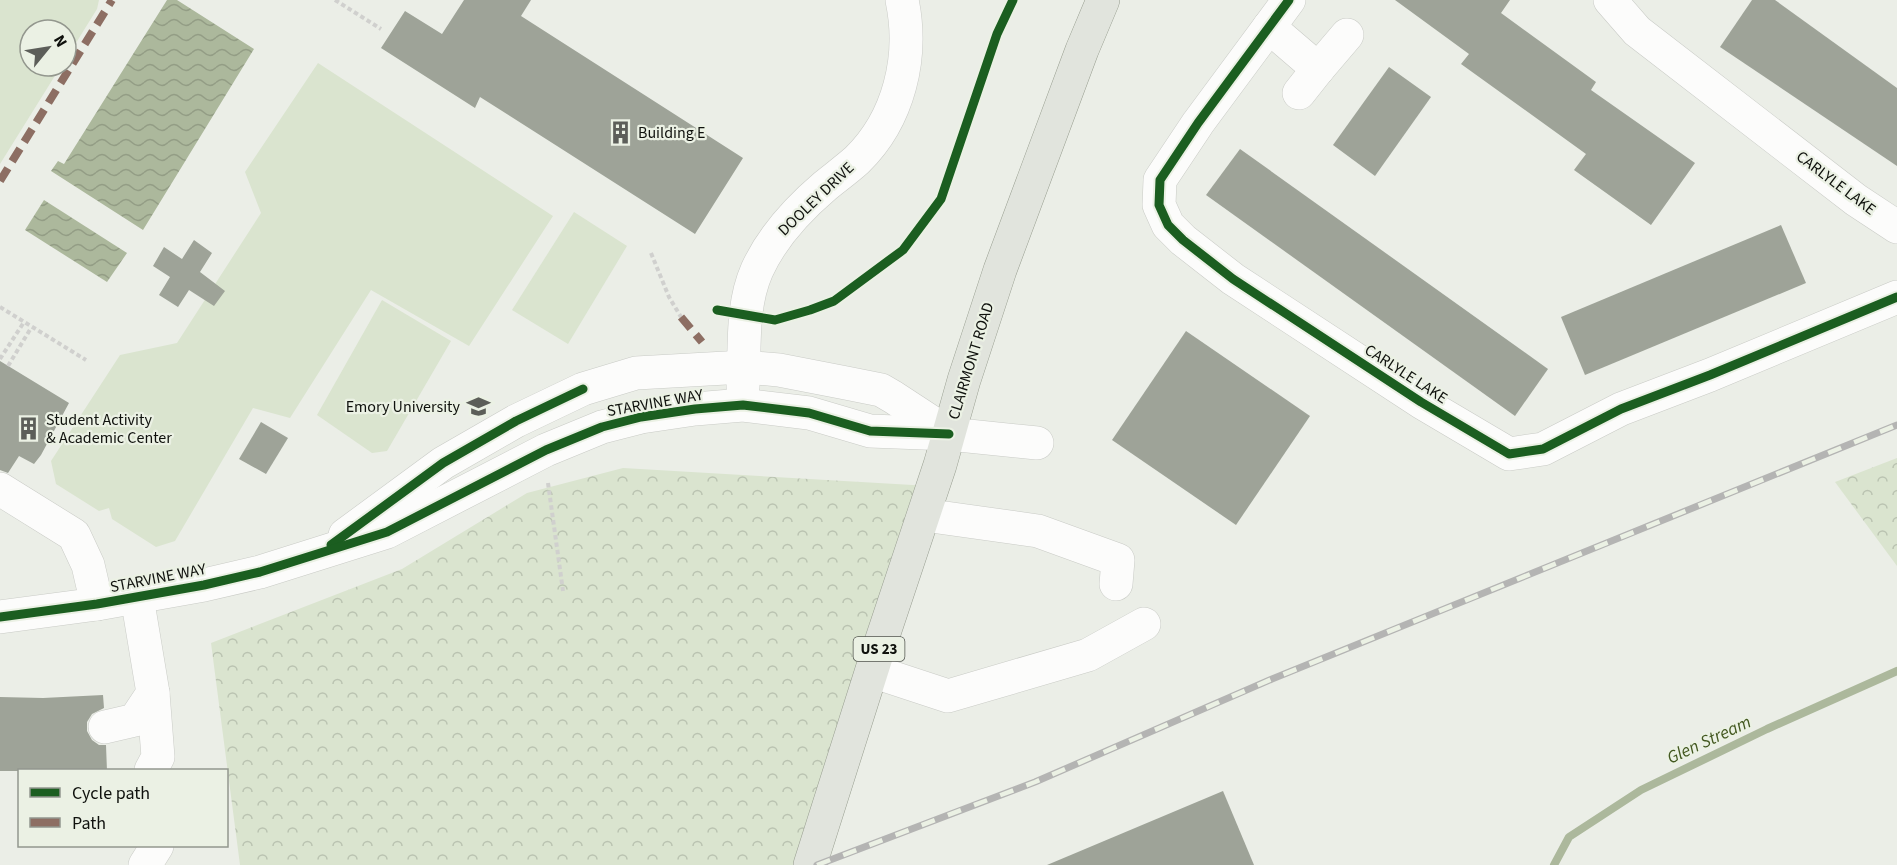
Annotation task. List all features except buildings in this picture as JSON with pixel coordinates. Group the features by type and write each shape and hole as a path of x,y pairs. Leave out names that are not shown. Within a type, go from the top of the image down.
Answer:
{"main road":[{"name":"CLAIRMONT ROAD","path":"810,865 924,515 1000,270 1102,0"}],"street":[{"name":"DOOLEY DRIVE","path":"743,405 749,290 769,247 779,232 824,187 856,160 885,124 896,98 906,54 906,29 902,0"},
{"name":"CARLYLE LAKE","path":"1289,0 1197,123 1160,180 1159,205 1168,225 1182,240 1233,279 1421,402 1509,454 1543,449 1621,409 1710,375 1897,297"},
{"name":"CARLYLE LAKE","path":"1610,0 1637,31 1856,200 1897,227"},
{"path":"1269,27 1308,81 1347,35"},
{"name":"STARVINE WAY","path":"319,554 443,464 516,421 583,388 636,373 744,367 779,370 881,390 949,434"},
{"name":"STARVINE WAY","path":"0,617 137,597 260,572 319,554 387,532 546,450 602,427 640,417 743,405 809,413 870,431 949,434"},
{"path":"949,434 1037,443"},
{"path":"0,489 74,535 88,565 98,604"},
{"path":"924,515 1012,539 1038,531 1118,560 1116,584"},
{"path":"137,597 153,693 156,766"},
{"path":"872,671 948,696 985,673 1088,655 1144,624"},
{"path":"105,727 135,720 153,693"},
{"path":"144,865 156,847"}],"path":[{"path":"335,0 381,29"},
{"path":"651,253 669,297 681,317"},
{"path":"0,307 86,360"},
{"path":"0,359 24,322"},
{"path":"8,366 31,328"},
{"path":"547,475 563,591"}],"green space":[{"path":"0,0 99,0 97,9 78,40 78,18 18,18 18,78 54,78 0,164"},
{"path":"318,63 553,216 469,346 371,290 290,418 253,408 175,541 156,547 112,519 109,508 99,511 56,484 51,461 120,355 177,343 261,213 245,172"},
{"path":"574,212 627,246 568,344 512,310"},
{"path":"382,300 451,341 387,451 372,453 317,415"},
{"path":"1897,458 1897,566 1835,482"},
{"path":"623,468 930,486 809,865 240,865 211,643 402,569 527,493"}],"water":[{"path":"167,0 177,0 254,49 143,230 51,171 58,161 64,164"},
{"path":"44,200 127,253 107,282 25,230"}],"waterway":[{"name":"Glen Stream","path":"1554,865 1569,837 1641,790 1767,729 1897,671"}],"railway":[{"path":"817,865 1035,782 1272,679 1897,425"}],"marked path":[{"path":"0,181 112,0"},
{"path":"681,317 702,342"}],"cycle path":[{"path":"717,310 775,320 810,310 834,301 903,250 941,199 997,34 1013,0"},
{"path":"1289,0 1198,123 1160,180 1159,205 1168,225 1183,240 1233,279 1421,402 1509,454 1543,449 1621,409 1710,375 1897,297"},
{"path":"331,545 443,463 516,421 583,389"},
{"path":"0,617 97,604 204,585 260,572 387,532 546,450 602,427 641,417 743,405 809,413 870,431 949,434"}],"place":[{"name":"Building E","path":"620,133"},
{"name":"Emory University","path":"478,407"},
{"name":"Student Activity & Academic Center","path":"28,429"}]}
